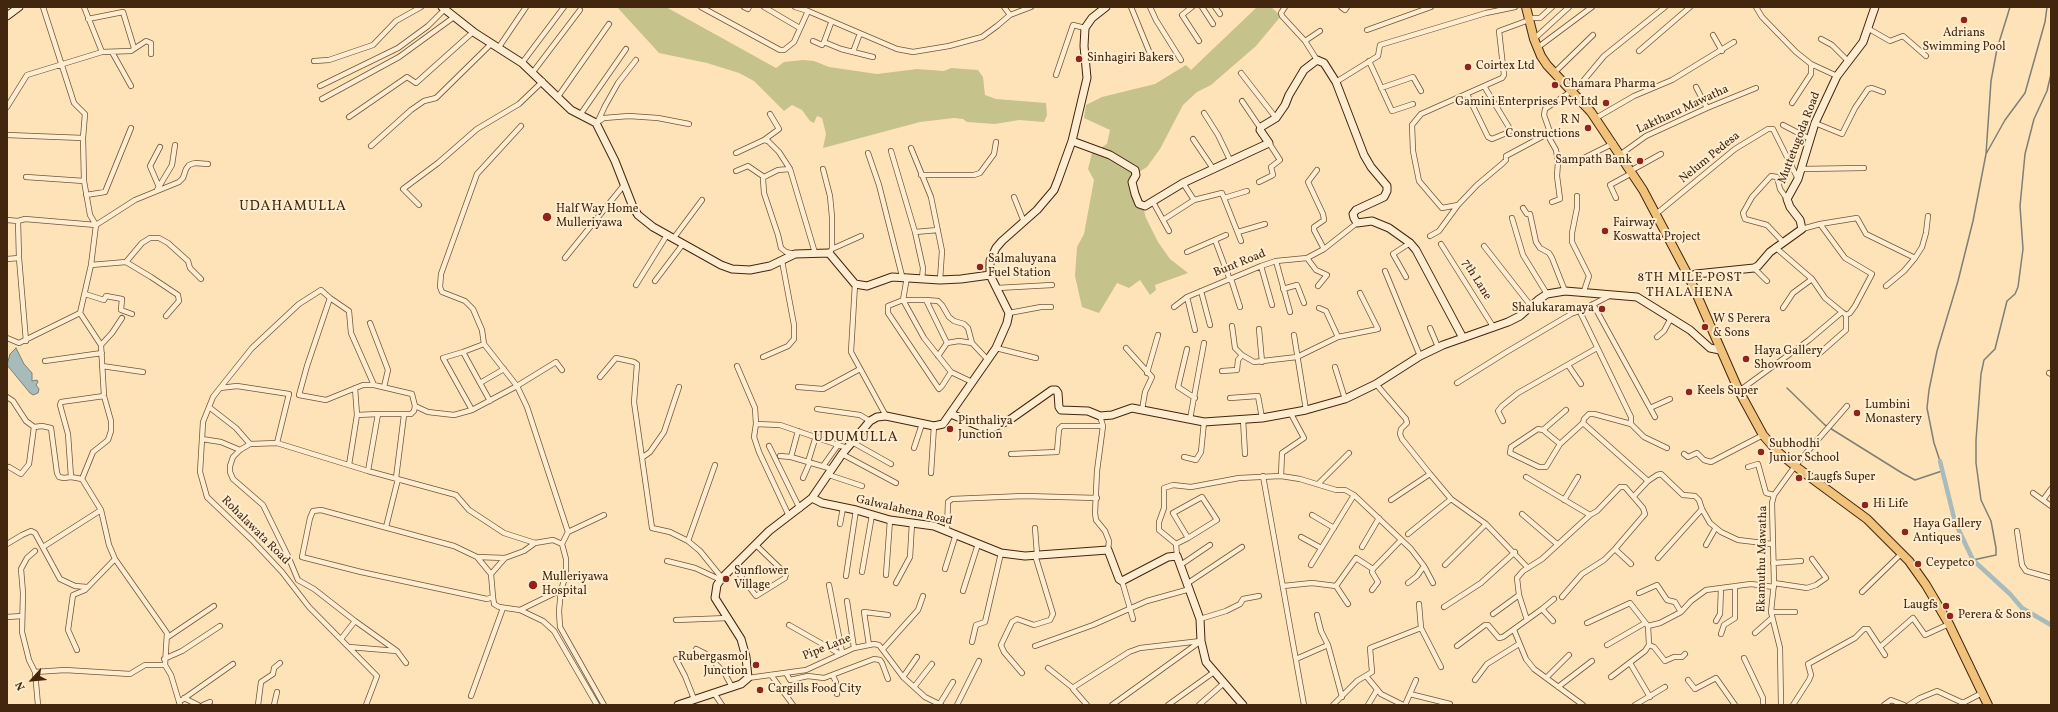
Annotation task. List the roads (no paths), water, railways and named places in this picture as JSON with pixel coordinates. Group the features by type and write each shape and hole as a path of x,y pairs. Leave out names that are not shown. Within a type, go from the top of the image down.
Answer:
{"main road":[{"path":"1526,7 1537,48 1547,65 1571,92 1585,103 1596,118 1632,171 1656,214 1689,277 1739,391 1763,435 1778,452 1795,466 1867,519 1902,553 1924,580 1949,624 1988,705"}],"street":[{"path":"7,16 19,7"},
{"path":"43,7 74,103 85,114 83,138 84,182 90,215 96,225 85,294 80,313 100,345 102,354 104,396 111,420 111,431 108,440 93,452 82,479"},
{"path":"84,7 102,52"},
{"path":"314,61 329,60 373,45 396,21 421,7"},
{"path":"499,47 526,7"},
{"path":"522,63 564,7"},
{"path":"701,7 780,50 784,50 794,42 808,11"},
{"path":"744,7 748,9 749,7"},
{"path":"764,7 798,27"},
{"path":"795,7 808,11 897,49 913,52 948,46 982,37 1010,15 1031,7"},
{"path":"1004,7 1010,15"},
{"path":"1131,7 1151,56"},
{"path":"1150,7 1156,20 1181,60"},
{"path":"1192,7 1182,15 1199,41"},
{"path":"1202,7 1213,24"},
{"path":"1215,7 1220,14"},
{"path":"1285,7 1281,12 1282,16 1305,41 1317,60 1324,63 1336,82 1364,154 1371,167 1386,186 1384,197 1356,210 1353,214 1358,223 1372,221 1389,228 1410,243 1416,250 1463,338"},
{"path":"1341,7 1345,10 1347,7"},
{"path":"1367,30 1431,7"},
{"path":"1336,82 1378,56 1380,45 1486,13 1515,7"},
{"path":"1458,205 1442,208 1419,181 1413,151 1412,125 1421,114 1502,78 1504,75 1499,31 1529,19 1540,18 1552,7"},
{"path":"1534,39 1569,7"},
{"path":"1537,48 1592,7"},
{"path":"1430,236 1439,231 1458,205 1477,185 1506,160 1506,156 1550,132 1544,115 1545,109 1581,84 1604,56 1665,7"},
{"path":"1639,51 1690,7"},
{"path":"1756,7 1762,18 1811,64 1837,76"},
{"name":"Muttetugoda Road","path":"1802,229 1800,220 1790,207 1788,199 1798,179 1815,123 1837,76 1863,42 1869,29 1875,7"},
{"path":"320,86 398,48 428,26 444,8 473,32 491,44 499,47 522,63 543,81 557,98 580,115 597,122 629,116 658,118 689,124"},
{"path":"748,678 746,657 741,640 715,598 716,585 769,531 800,509 812,498 842,454 870,421 877,417 886,416 934,426 943,424 988,360 996,348 1008,322 1009,313 990,275 990,261 996,248 1036,210 1054,190 1072,141 1087,78 1084,46 1085,28 1101,8"},
{"path":"533,72 580,10"},
{"path":"88,18 123,12 134,48"},
{"path":"322,100 399,57 454,16"},
{"path":"813,41 822,45 831,23"},
{"path":"557,98 609,24"},
{"path":"1056,75 1073,25 1085,28"},
{"path":"1869,29 1890,41 1903,36 1926,56"},
{"path":"1305,41 1320,31"},
{"path":"349,118 407,77 416,83 473,32"},
{"path":"1554,73 1593,35"},
{"path":"1713,35 1722,51"},
{"path":"853,52 859,36"},
{"path":"1821,39 1832,45 1848,61"},
{"path":"7,107 27,75 62,65 77,58 102,52 131,51 146,41 149,41 151,54"},
{"path":"824,42 873,57"},
{"path":"1596,118 1634,96 1672,80 1722,51 1734,42"},
{"path":"371,146 411,110 424,101 436,98 491,44"},
{"path":"580,115 626,49"},
{"path":"112,52 131,86"},
{"path":"597,122 618,83 636,60"},
{"path":"1260,128 1276,118 1285,105 1289,95 1304,70 1317,60"},
{"path":"1369,61 1392,111 1413,104"},
{"path":"1792,103 1811,74 1811,64"},
{"path":"1241,73 1276,118"},
{"path":"1381,88 1413,77 1421,91"},
{"path":"419,206 403,189 438,163 477,129 519,104 543,81"},
{"path":"1467,94 1488,137 1492,139 1509,132 1510,129 1484,86"},
{"path":"1696,87 1707,108"},
{"name":"Laktharu Mawatha","path":"1620,154 1646,136 1707,108 1756,88"},
{"path":"1815,123 1842,134 1854,108 1868,89 1872,88 1883,92"},
{"path":"1242,101 1280,160 1271,167 1273,175 1259,182"},
{"path":"1204,113 1218,135 1231,162"},
{"path":"736,153 779,131 770,114"},
{"path":"597,122 615,161 633,207 638,215 653,227 673,239 732,269 755,269 782,261 795,254"},
{"path":"1783,125 1810,139"},
{"path":"521,126 477,174 441,274 440,287 442,292 465,302 473,308 482,330 484,344 517,386 527,407 568,532"},
{"path":"86,195 105,192 131,128"},
{"name":"Nelum Pedesa","path":"1656,214 1735,149 1768,129 1773,129 1798,179"},
{"path":"1547,134 1556,150 1558,162 1557,181 1560,199 1552,202"},
{"path":"7,135 83,138"},
{"path":"1193,139 1214,170"},
{"path":"764,140 768,141 779,152 790,169 815,253"},
{"path":"1072,141 1110,155 1135,170 1136,175 1132,182 1139,204 1145,206 1183,183 1214,170 1269,143"},
{"path":"922,175 974,175 980,173 994,154 996,142"},
{"path":"1576,162 1614,143"},
{"path":"158,189 172,164 175,145"},
{"path":"158,189 150,166 160,147"},
{"path":"911,148 931,197 942,251 940,280"},
{"path":"891,151 915,232 923,268 922,279"},
{"path":"868,152 881,192 904,277 903,300 924,338 951,372 972,382"},
{"path":"1616,198 1610,185 1662,154"},
{"path":"7,220 18,221 25,219 96,225 136,200 158,189 179,182 183,178 189,165 195,163 208,164"},
{"path":"736,172 748,166 764,177"},
{"path":"1800,169 1864,168"},
{"path":"764,177 778,170 790,169"},
{"path":"823,169 830,196 831,251 855,284 851,352 886,416"},
{"path":"1317,170 1308,182 1323,214 1324,220 1314,227 1314,230 1324,249"},
{"path":"1783,242 1767,225 1745,219 1742,213 1752,197 1771,176 1777,177 1780,189 1788,199"},
{"path":"26,177 84,182"},
{"path":"764,177 764,193 781,248 786,252 795,254 831,251 861,236"},
{"path":"1183,183 1194,200"},
{"path":"565,258 624,185"},
{"path":"1224,198 1247,191"},
{"path":"1163,220 1194,200 1222,193 1241,241"},
{"path":"1577,196 1577,208 1572,242 1589,276 1584,291"},
{"path":"1014,197 1024,222"},
{"path":"673,239 702,200"},
{"path":"1153,202 1169,231"},
{"path":"1522,208 1527,214 1530,214 1536,242 1540,248 1549,253 1552,258 1565,291"},
{"path":"1886,286 1904,271 1915,258 1924,240 1928,216"},
{"path":"1512,218 1523,255 1547,294"},
{"path":"1689,277 1696,274 1754,268 1783,242 1802,229 1820,224 1857,218 1866,234 1915,258"},
{"path":"18,221 19,258 26,341"},
{"name":"Bunt Road","path":"1174,307 1179,301 1187,297 1261,266 1276,261 1307,258 1324,249 1358,223"},
{"path":"1238,232 1265,224"},
{"path":"1739,391 1844,314 1850,313 1872,274 1846,258 1820,224"},
{"path":"915,232 938,230"},
{"path":"636,285 667,235"},
{"path":"1187,252 1226,235"},
{"path":"126,262 142,243 150,238 159,238 168,243 188,261 190,268 201,279"},
{"path":"1215,240 1240,307"},
{"path":"1406,277 1393,254 1410,243"},
{"path":"655,281 683,244"},
{"name":"7th Lane","path":"1441,244 1494,328"},
{"path":"1484,246 1531,306"},
{"path":"1776,248 1812,279 1825,298 1844,314 1846,330 1820,353"},
{"path":"7,259 19,258"},
{"path":"1307,258 1316,270 1327,275 1318,286"},
{"path":"763,357 788,346 794,339 794,325 782,261"},
{"path":"1276,261 1290,312"},
{"path":"90,265 126,262 178,295 178,301 166,316"},
{"path":"1261,266 1272,305"},
{"path":"1754,268 1767,281"},
{"path":"1385,271 1420,356"},
{"path":"855,284 867,286 892,276 940,280 990,275"},
{"path":"1782,308 1793,293 1812,279"},
{"path":"997,288 1052,285"},
{"path":"1283,289 1297,285 1304,303"},
{"name":"Rohalawata Road","path":"330,298 321,290 299,304 252,348 213,397 203,422 200,472 207,497 252,540 282,572 309,607 377,676 366,705"},
{"path":"1201,291 1210,325"},
{"path":"951,414 984,428 992,428 1008,421 1048,392 1056,390 1059,407 1061,410 1088,411 1100,416 1117,414 1128,409 1142,410 1204,422 1262,418 1306,410 1345,399 1376,384 1420,356 1438,347 1494,328 1520,316 1547,294 1565,291 1584,291 1609,296 1637,297 1690,330 1710,348 1720,350"},
{"path":"1232,326 1235,348 1242,355 1254,362 1297,357 1338,337 1378,329 1360,293"},
{"path":"85,294 104,300 106,296 122,299 121,310 132,314"},
{"path":"1457,383 1571,314 1609,296"},
{"path":"1187,297 1194,330"},
{"path":"299,394 330,298 349,311 351,333 374,385"},
{"path":"951,372 939,389 888,313 888,306 903,300 938,301 942,304 949,317 954,321 964,324 968,328 972,343 988,360"},
{"path":"926,300 947,343"},
{"path":"1593,304 1655,417"},
{"path":"1009,313 1041,306 1051,307"},
{"path":"1318,308 1326,311 1338,337"},
{"path":"1582,310 1581,314 1631,417 1631,424"},
{"path":"7,338 19,343 26,341 80,313"},
{"path":"100,345 112,333 122,318"},
{"path":"1657,337 1664,331 1671,318"},
{"path":"370,323 388,370 384,387"},
{"path":"1430,328 1438,347"},
{"path":"1259,329 1262,362"},
{"path":"1147,373 1158,335"},
{"path":"1294,335 1306,410"},
{"path":"938,356 947,343 959,341 972,343"},
{"path":"1190,419 1204,343"},
{"path":"472,410 443,358 484,344"},
{"path":"996,348 1036,358"},
{"path":"1126,348 1152,377 1145,392 1142,410"},
{"path":"1503,421 1498,411 1518,393 1597,348"},
{"path":"1187,349 1178,387 1195,398"},
{"path":"463,352 490,401"},
{"path":"45,361 102,354"},
{"path":"1222,372 1237,370 1238,360 1242,355"},
{"path":"600,377 616,358 637,364 634,402 652,528 670,532 688,541 700,551 721,579"},
{"path":"415,406 428,412 454,415 472,410 490,401 556,362 562,370"},
{"path":"1568,365 1581,384"},
{"path":"102,366 142,372"},
{"path":"737,366 752,399 756,424 754,437 759,452 789,516"},
{"path":"1335,368 1345,399"},
{"path":"480,383 504,369"},
{"path":"798,387 823,388 860,369"},
{"path":"1376,384 1406,419 1407,423 1400,429 1400,434 1430,474 1451,499 1486,524 1515,552 1528,568"},
{"path":"220,388 236,386 288,394 299,394 326,400 363,385 374,385 412,394 415,406 414,411 411,414 404,415 357,414"},
{"path":"643,457 650,452 664,432 679,387"},
{"path":"349,465 357,414 355,388"},
{"path":"277,443 288,394"},
{"path":"71,477 68,434 60,405 61,402 104,396"},
{"path":"1230,398 1258,396 1262,418"},
{"path":"7,397 13,401 26,421 34,427 42,426 51,428 57,473 59,477 82,479 101,510 109,545 115,559 168,637 164,659 165,665 171,674 179,703 233,664"},
{"path":"1650,408 1670,399"},
{"name":"Ekamuthu Mawatha","path":"1781,705 1780,648 1778,633 1772,618 1774,585 1772,502 1774,495 1795,466 1847,406"},
{"path":"209,407 236,428 250,444"},
{"path":"817,409 860,415 870,421"},
{"path":"1543,430 1566,410"},
{"path":"1281,476 1282,453 1304,438 1290,412"},
{"path":"368,471 378,414"},
{"path":"1560,444 1543,430 1538,429 1531,432 1511,447 1510,453 1539,466 1546,467 1560,444 1583,423 1586,416 1592,414 1631,424 1644,436 1667,448"},
{"path":"386,527 397,479 404,415"},
{"path":"1100,416 1103,426 1097,471 1096,520 1105,530 1109,541 1108,550 1119,579 1122,581 1133,619"},
{"path":"1243,420 1245,454"},
{"path":"1184,457 1196,460 1201,452 1204,422"},
{"path":"1583,423 1648,482"},
{"path":"756,424 780,425 848,448"},
{"path":"914,448 922,424"},
{"path":"930,473 934,426"},
{"path":"1011,454 1057,452 1059,429 1062,426 1103,426"},
{"path":"9,467 21,474 29,464 34,427"},
{"path":"791,457 798,431"},
{"path":"1684,454 1688,457 1697,453 1704,460 1711,462 1763,435"},
{"path":"803,478 816,436"},
{"path":"202,439 221,442 240,450"},
{"path":"852,442 890,464"},
{"path":"406,663 397,651 296,577 288,556 263,506 234,479 230,472 233,457 240,450 250,444 277,443 368,471 456,495 469,510 504,533 535,543"},
{"path":"823,466 838,445"},
{"path":"769,446 800,509"},
{"path":"1318,484 1349,453"},
{"path":"842,454 896,483"},
{"path":"780,456 791,457 823,466 830,472 862,486"},
{"path":"1748,467 1758,464 1766,493 1774,495"},
{"path":"688,541 715,465"},
{"path":"1391,500 1430,474"},
{"path":"1634,496 1657,475 1663,475 1684,495 1698,498 1702,509 1715,529 1738,540 1772,544"},
{"path":"1263,476 1304,705"},
{"path":"1243,705 1206,662 1201,641 1200,619 1182,564 1177,556 1176,544 1159,530 1159,522 1164,508 1164,488 1173,485 1191,487 1239,478 1281,476 1318,484 1336,490 1345,490 1354,495 1402,540 1424,566 1433,583"},
{"path":"1526,477 1590,514"},
{"path":"1564,500 1578,477"},
{"path":"1527,620 1519,595 1517,578 1528,568 1542,559 1590,514 1602,506 1621,486 1625,487 1643,508 1645,514 1604,560 1582,574 1562,597"},
{"path":"2043,500 2051,489"},
{"path":"2033,493 2051,506"},
{"path":"1311,565 1354,495"},
{"path":"947,530 948,502 952,499 1024,496 1096,498"},
{"path":"1176,544 1188,538 1217,520 1202,497 1172,513 1188,538"},
{"name":"Galwalahena Road","path":"812,498 843,508 856,510 890,520 947,530 1002,553 1025,556 1036,554 1108,550"},
{"path":"1408,534 1451,499"},
{"path":"840,524 843,508"},
{"path":"1658,558 1702,509"},
{"path":"42,547 101,510"},
{"path":"493,597 487,599 477,598 302,557 313,511 321,510 454,546 477,557 505,558 524,551 535,543 553,540 562,544 566,567 561,590 559,611 560,627 604,705"},
{"path":"846,576 856,510"},
{"path":"1522,514 1558,544"},
{"path":"562,544 568,532 604,515"},
{"path":"862,572 872,515"},
{"path":"1312,515 1334,528"},
{"path":"1362,547 1380,518"},
{"path":"886,575 890,520"},
{"path":"896,583 910,557 912,523"},
{"path":"1445,565 1486,524"},
{"path":"1022,673 1004,652 1002,645 1012,622 1017,619 1034,625 1050,620 1053,614 1036,554 1035,528"},
{"path":"1706,545 1715,529"},
{"path":"2018,531 2022,565 2026,572 2051,578"},
{"path":"7,544 31,532 35,534 60,579 75,586 87,587"},
{"path":"944,569 956,534"},
{"path":"1301,536 1321,548"},
{"path":"1372,569 1402,540"},
{"path":"734,567 756,596 785,578 786,574 756,544"},
{"path":"962,591 978,544"},
{"path":"1182,564 1210,545"},
{"path":"1035,646 1131,609 1147,601 1189,586 1242,547"},
{"path":"1615,549 1631,564"},
{"path":"35,551 27,558 21,568 23,642 35,672 38,705"},
{"path":"1444,607 1481,583 1515,552"},
{"path":"972,642 976,624 985,622 1002,553"},
{"path":"1862,592 1902,553"},
{"path":"1122,581 1168,557 1177,556"},
{"path":"477,557 491,574 494,604 503,608 520,610 544,621 554,631 597,705"},
{"path":"491,574 505,558"},
{"path":"1336,586 1356,558 1372,569 1372,572 1378,582 1372,590"},
{"path":"77,650 68,630 73,596 87,587 115,559"},
{"path":"1607,645 1647,624 1660,623 1681,612 1691,601 1706,590 1750,584 1807,588 1816,585 1826,578 1812,559"},
{"path":"667,561 695,568 721,579"},
{"path":"1773,563 1800,561"},
{"path":"1408,583 1417,576 1424,566"},
{"path":"1283,586 1312,583 1336,586 1348,604"},
{"path":"789,625 840,654 842,652 829,585"},
{"path":"1639,593 1657,585 1666,598 1675,602 1681,612"},
{"path":"1721,634 1724,625 1735,618 1735,586"},
{"path":"1716,621 1720,614 1721,588"},
{"path":"520,610 561,590"},
{"path":"1493,614 1519,595"},
{"path":"923,596 918,610 883,649 903,677 914,688 925,697 940,705 953,682"},
{"path":"1200,619 1226,611 1240,604 1243,599 1259,596"},
{"path":"1457,646 1485,625 1488,625 1499,638 1514,630 1554,599"},
{"path":"847,601 854,648"},
{"path":"1587,623 1630,603 1647,624 1649,645"},
{"path":"1419,604 1421,628 1441,667"},
{"path":"168,637 214,606"},
{"path":"471,696 503,608"},
{"path":"1542,609 1553,621"},
{"path":"869,645 864,612 888,615"},
{"path":"1772,612 1795,612"},
{"path":"1316,615 1321,631 1328,644 1342,697"},
{"path":"7,617 22,616"},
{"path":"676,620 728,618"},
{"path":"1755,633 1772,618"},
{"path":"1880,646 1913,618 1925,635 1949,624"},
{"path":"341,639 355,621"},
{"path":"164,659 182,651 220,626"},
{"path":"1333,705 1372,672 1373,668 1370,648 1421,628"},
{"path":"1793,705 1811,675 1808,666 1813,661 1850,641 1864,629 1868,629 1885,655"},
{"path":"1514,630 1519,644 1534,669 1583,705"},
{"path":"1073,688 1135,649 1201,641"},
{"path":"1112,705 1201,641"},
{"path":"1296,659 1328,644"},
{"path":"1475,680 1488,664 1519,644"},
{"name":"Pipe Lane","path":"678,705 691,702 741,684 748,678 806,670 854,648 879,645 883,649"},
{"path":"1649,645 1654,647 1666,661 1674,657 1682,657 1686,654"},
{"path":"1611,677 1630,664 1649,645"},
{"path":"349,647 397,651"},
{"path":"696,649 711,658 724,672 732,687"},
{"path":"1546,678 1569,655"},
{"path":"903,677 917,657"},
{"path":"1744,658 1762,698 1763,705"},
{"path":"786,673 790,680 808,676 824,678 833,676 874,659 880,660 888,680"},
{"path":"676,660 685,676 691,702"},
{"path":"957,705 980,661"},
{"path":"1558,687 1592,661"},
{"path":"258,705 261,682 273,674 274,668 280,663"},
{"path":"914,688 932,664"},
{"path":"1630,664 1650,697"},
{"path":"35,672 65,670 130,674 145,665 165,665"},
{"path":"1048,668 1073,688 1087,705"},
{"path":"1168,705 1214,672"},
{"path":"772,675 793,705"},
{"path":"833,676 836,682 838,694"},
{"path":"1366,676 1381,694 1404,705 1416,680"},
{"path":"1688,680 1695,689 1716,678 1735,705"},
{"path":"1199,705 1224,683"},
{"path":"1635,705 1666,688"},
{"path":"1368,705 1377,690"},
{"path":"1909,705 1920,698 1937,691 1963,703 1982,693"},
{"path":"274,705 277,692"},
{"path":"714,693 722,705"},
{"path":"1410,694 1450,704"},
{"path":"184,698 198,705"},
{"path":"1884,705 1891,700 1904,705"},
{"path":"203,705 210,702"}],"waterway":[{"path":"1986,154 1991,81 1997,49 2010,7"},
{"path":"1940,461 1934,443 1927,408 1937,351 1958,281 1973,221 1986,154 2005,120 2025,93 2045,22 2047,7"},
{"path":"1973,560 1996,555 1991,521 1981,500 1976,463 1976,440 1981,374 1984,360 1995,349 2007,301 2015,294 2018,287 2023,249 2020,206 2025,154 2034,119 2047,91 2051,74"},
{"path":"1787,388 1825,425 1915,480 1942,471"},
{"path":"1940,461 1955,522 1973,560 2010,594 2022,608 2051,625"}],"place":[{"name":"Adrians Swimming Pool","path":"1964,20"},
{"name":"Sinhagiri Bakers","path":"1079,59"},
{"name":"Coirtex Ltd","path":"1468,67"},
{"name":"Chamara Pharma","path":"1555,85"},
{"name":"Gamini Enterprises Pvt Ltd","path":"1606,103"},
{"name":"R N Constructions","path":"1588,128"},
{"name":"Sampath Bank","path":"1640,161"},
{"name":"Half Way Home Mulleriyawa","path":"547,217"},
{"name":"Fairway Koswatta Project","path":"1605,231"},
{"name":"Salmaluyana Fuel Station","path":"980,267"},
{"name":"Shalukaramaya","path":"1602,309"},
{"name":"W S Perera & Sons","path":"1705,327"},
{"name":"Haya Gallery Showroom","path":"1746,359"},
{"name":"Keels Super","path":"1689,392"},
{"name":"Lumbini Monastery","path":"1857,413"},
{"name":"Pinthaliya Junction","path":"950,429"},
{"name":"Subhodhi Junior School","path":"1761,452"},
{"name":"Laugfs Super","path":"1799,478"},
{"name":"Hi Life","path":"1865,505"},
{"name":"Haya Gallery Antiques","path":"1905,532"},
{"name":"Ceypetco","path":"1918,564"},
{"name":"Sunflower Village","path":"726,579"},
{"name":"Mulleriyawa Hospital","path":"533,585"},
{"name":"Laugfs","path":"1946,606"},
{"name":"Perera & Sons","path":"1950,616"},
{"name":"Rubergasmol Junction","path":"756,665"},
{"name":"Cargills Food City","path":"760,690"}],"district":[{"name":"UDAHAMULLA","path":"293,207"},
{"name":"8TH MILE POST THALAHENA","path":"1690,286"},
{"name":"UDUMULLA","path":"856,438"}]}
